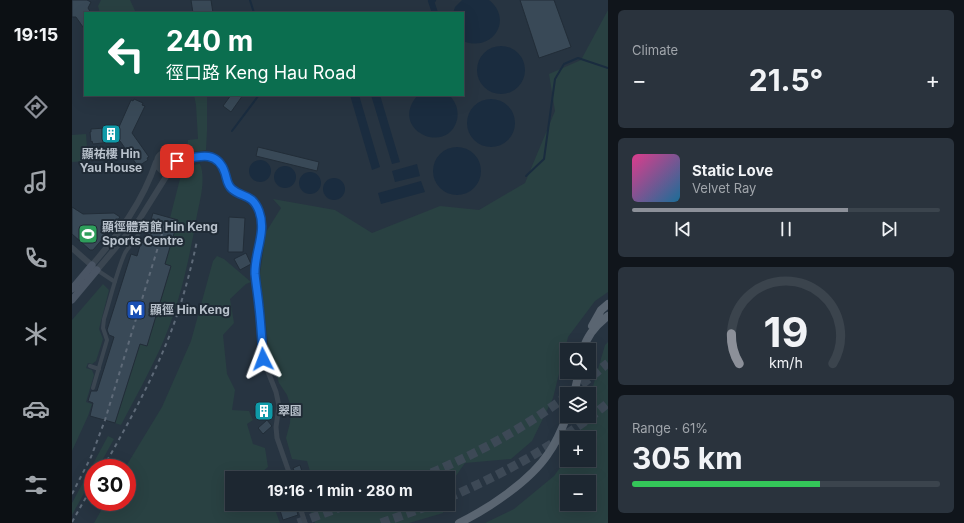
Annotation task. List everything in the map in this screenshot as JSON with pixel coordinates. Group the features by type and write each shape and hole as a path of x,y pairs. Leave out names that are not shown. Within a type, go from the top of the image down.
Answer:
{"main road":[{"path":"72,289 95,267"},
{"path":"72,300 95,267"},
{"path":"586,343 601,310 608,304"},
{"path":"589,336 595,327 608,316"},
{"path":"459,523 504,495 540,465 553,448 564,423"}],"street":[{"path":"165,152 174,155 177,161 175,168 169,172 138,220 95,267 132,213 148,184 159,155 165,152"},
{"path":"177,161 204,156 214,157 220,161 227,182 232,190 250,197 259,211 262,230 255,273 260,309 263,359 276,392 279,406 276,426 277,438 289,471"},
{"path":"156,162 162,171 169,172"},
{"path":"93,388 107,340 103,324 115,282 126,252 139,234 140,227 138,220"},
{"path":"72,248 115,282"},
{"path":"90,366 99,369"},
{"path":"301,511 305,523"}],"green space":[{"path":"101,0 130,0 136,12 100,12 98,6"},
{"path":"608,10 608,292 595,301 568,337 567,343 560,343 560,370 553,398 532,441 511,459 465,463 455,477 455,471 310,471 307,461 292,459 286,438 290,423 291,407 287,395 279,383 269,352 260,274 266,232 281,208 273,199 335,210 372,233 440,206 479,210 525,183 555,111 549,74 581,60"},
{"path":"194,96 207,96 206,150 187,153 188,140 198,139"},
{"path":"86,134 88,161 72,162 72,135"},
{"path":"167,153 173,156 176,162 173,168 167,171 161,168 158,162 161,156"},
{"path":"200,164 202,170 201,196 187,267 173,317 160,349 121,425 115,423 140,344 147,346 171,267 165,264 178,220 170,218 182,171 187,166"},
{"path":"217,256 224,259 251,282 246,284 230,299 234,323 223,335 227,374 235,390 232,410 249,411 253,420 247,424 253,444 265,448 268,467 263,471 225,471 225,511 276,511 280,523 94,523 101,511 136,511 136,459 130,459 162,407 191,341 213,261"},
{"path":"103,284 109,290 99,329 103,339 96,361 92,364 88,363 86,368 92,370 94,375 86,402 92,404 72,451 72,320"},
{"path":"608,342 608,523 485,523 514,509 554,476 560,467 596,467 596,431 581,431 583,423 596,423 596,387 593,387 605,345"},
{"path":"108,436 114,439 103,459 96,459"},
{"path":"84,481 84,493 72,515 72,503"},
{"path":"311,511 443,511 443,513 409,523 315,523"}],"water":[{"path":"462,0 489,0 496,8 500,17 499,25 491,39 473,44 464,41 464,12 453,12 455,7"},
{"path":"496,46 506,46 518,53 525,65 525,75 518,87 506,94 496,94 488,90 481,83 477,75 477,65 481,57 488,50"},
{"path":"350,96 359,96 380,167 372,170"},
{"path":"371,96 380,96 400,162 392,164"},
{"path":"417,96 450,96 455,103 458,113 457,120 451,131 442,136 432,137 422,134 414,128 410,118 410,107"},
{"path":"486,99 496,99 508,106 515,118 515,128 508,140 496,147 486,147 478,143 471,136 467,128 467,118 471,110 478,103"},
{"path":"452,147 462,147 474,154 481,166 481,176 474,188 462,195 452,195 444,191 437,184 433,176 433,166 437,158 444,151"},
{"path":"260,160 268,163 271,171 268,179 260,182 252,179 249,171 252,163"},
{"path":"417,164 420,176 395,182 392,171"},
{"path":"285,166 293,169 296,177 293,185 285,188 277,185 274,177 277,169"},
{"path":"310,172 318,175 321,183 318,191 310,194 302,191 299,183 302,175"},
{"path":"334,178 342,181 345,189 342,197 334,200 326,197 323,189 326,181"},
{"path":"421,181 425,192 381,204 378,193"}],"building":[{"path":"72,0 87,0 91,2 88,8 90,12 84,12 84,29 76,17 72,17"},
{"path":"191,0 211,0 213,12 193,12"},
{"path":"520,0 554,0 571,47 539,58"},
{"path":"230,96 242,96 231,112 223,106"},
{"name":"顯祐樓 Hin Yau House","path":"134,99 143,103 142,105 145,106 132,133 149,157 147,158 148,160 140,165 137,165 120,141 93,144 92,141 91,142 90,132 91,129 119,127 131,100 133,101"},
{"path":"258,147 319,162 317,171 256,156"},
{"path":"72,207 83,214 114,213 120,217 110,230 104,230 105,236 93,250 90,250 72,234"},
{"name":"顯徑 Hin Keng","path":"153,213 178,220 165,264 171,266 147,346 140,344 115,423 90,416 93,403 88,401 91,391 97,391 114,337 109,335 107,330 131,254 137,256 141,242 144,243"},
{"path":"229,217 245,218 243,252 228,252"},
{"path":"246,253 251,264 240,270 234,259"},
{"name":"翠園","path":"270,403 272,409 257,416 254,410"},
{"path":"267,420 272,426 263,434 258,428"},
{"path":"300,465 302,471 294,471 293,468"},
{"path":"280,511 297,511 298,515 283,520"}],"waterway":[{"path":"250,0 254,12"},
{"path":"433,0 431,1 435,12"},
{"path":"526,176 544,159 555,79 564,64 578,58 608,68"},
{"path":"232,131 258,96"}],"tunnel":[{"path":"578,387 608,363"},
{"path":"436,471 495,442 560,401"},
{"path":"455,495 511,468 571,431 608,403"},
{"path":"298,523 330,511"},
{"path":"381,523 414,511"}],"railway":[{"path":"72,494 91,457 105,420 166,221"},
{"path":"108,459 143,394 164,349 183,296 197,241"},
{"path":"72,522 84,501"}],"place":[{"name":"顯祐樓 Hin Yau House","path":"111,134"},
{"name":"顯徑體育館 Hin Keng Sports Centre","path":"88,234"},
{"name":"顯徑 Hin Keng","path":"136,310"},
{"name":"翠園","path":"264,411"}],"route":[{"path":"177,161 204,156 214,157 220,161 226,175 227,182 232,190 250,197 259,211 262,230 255,273 260,309 263,359"}]}
